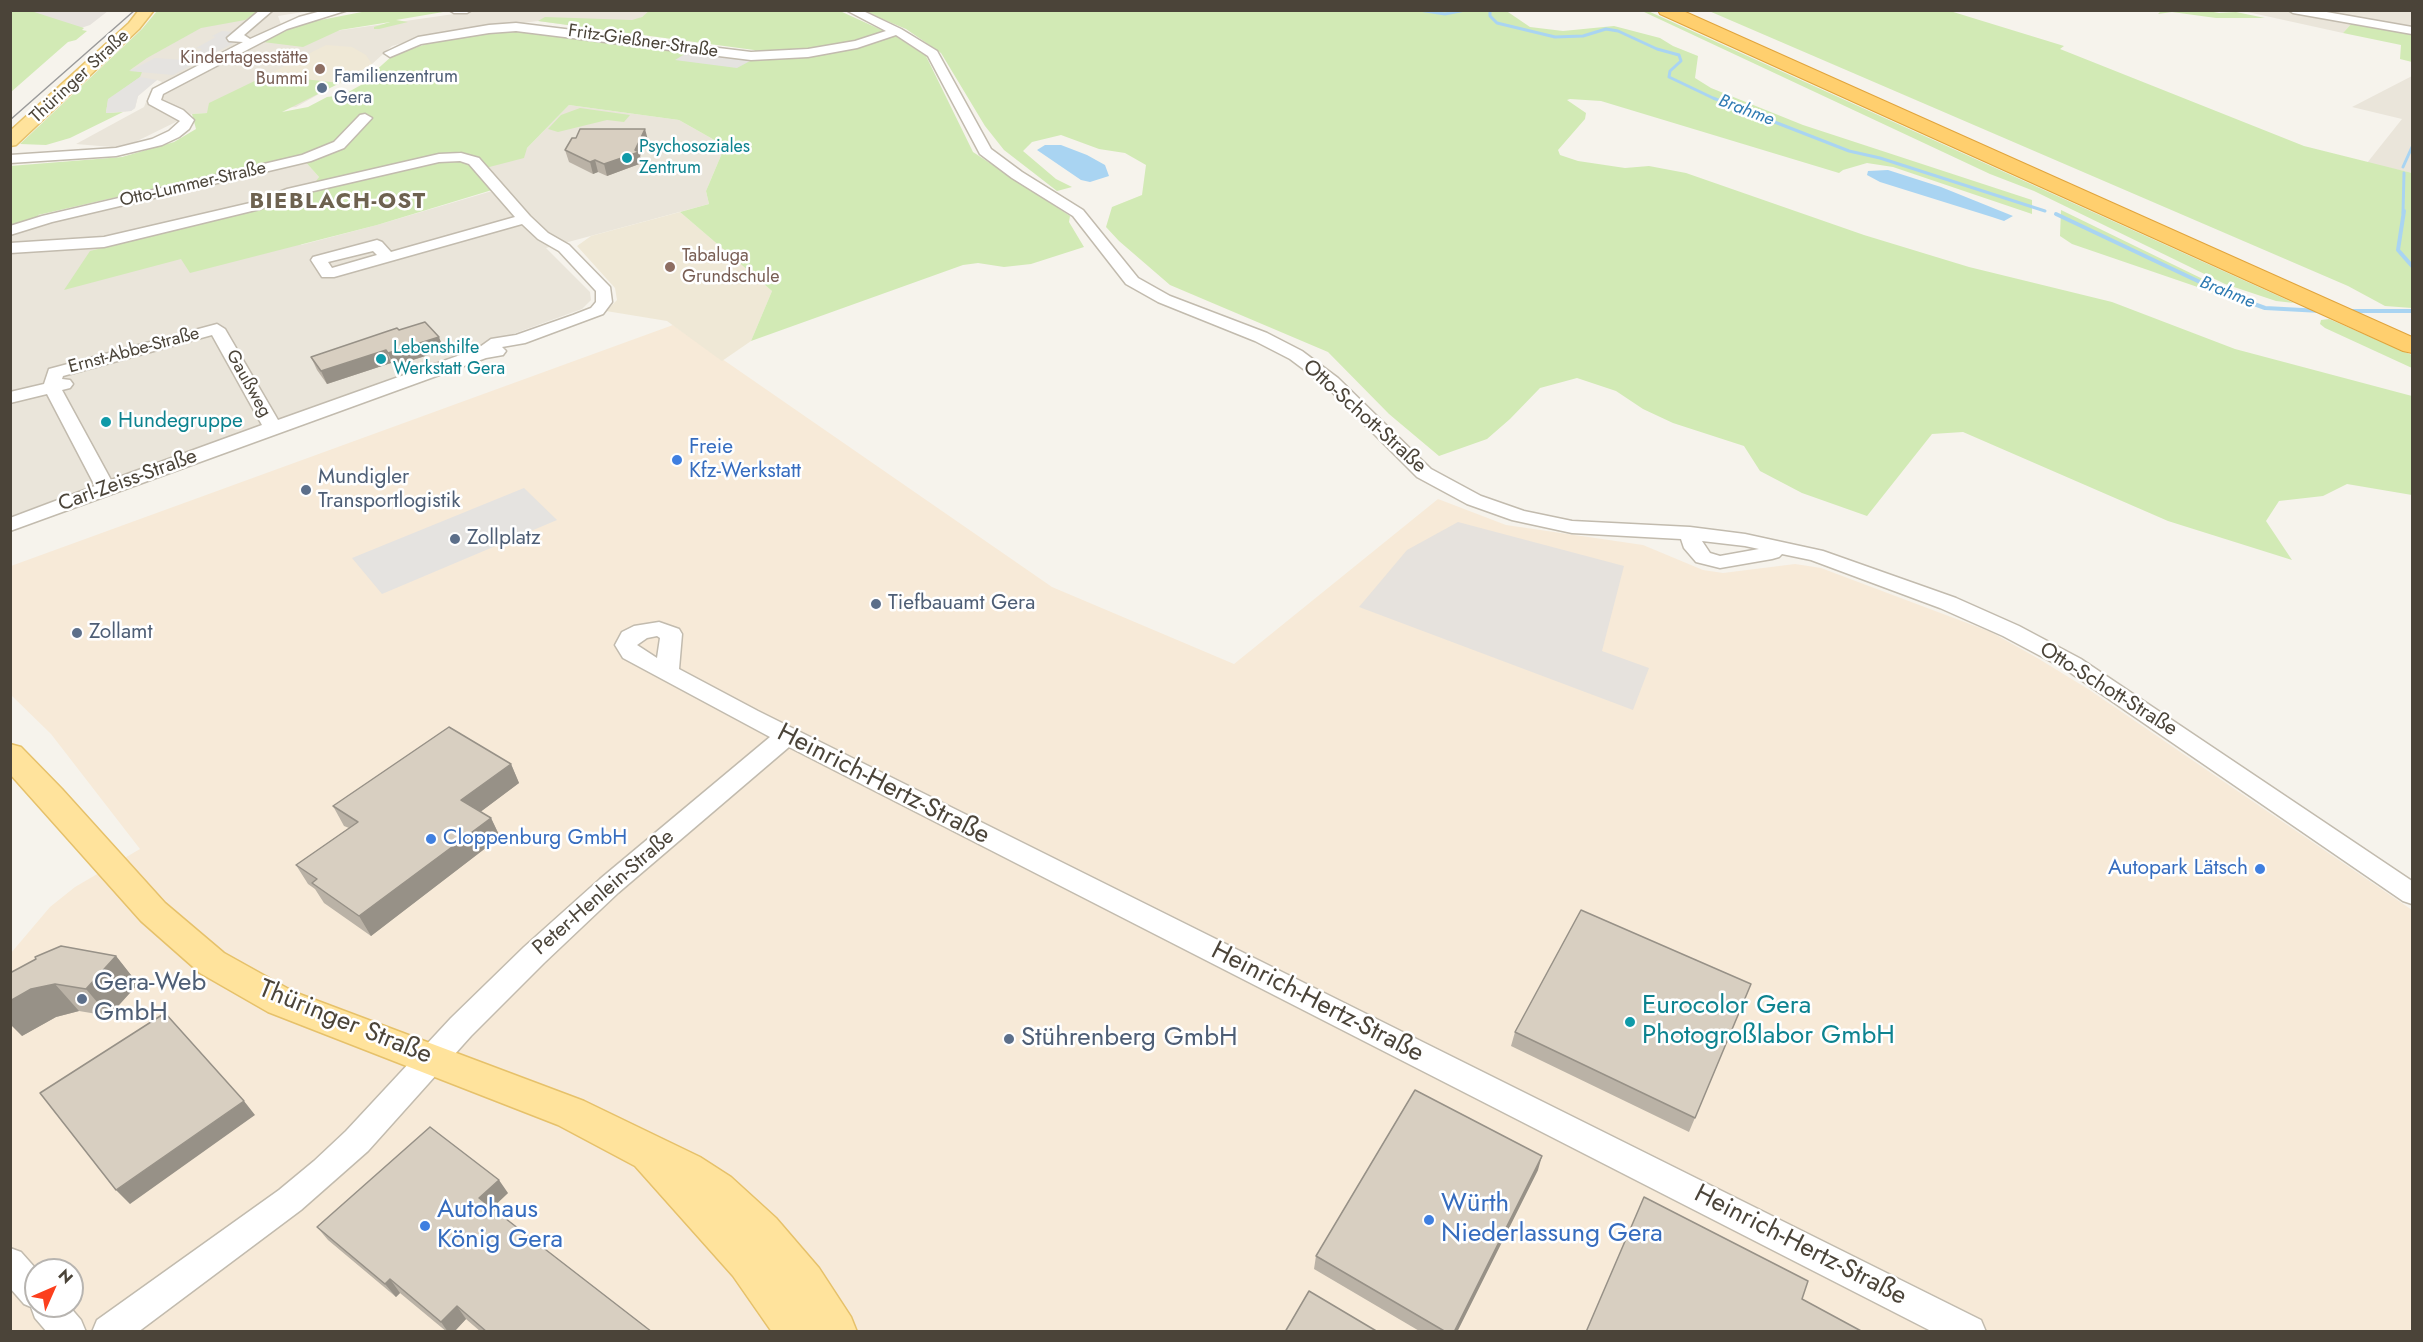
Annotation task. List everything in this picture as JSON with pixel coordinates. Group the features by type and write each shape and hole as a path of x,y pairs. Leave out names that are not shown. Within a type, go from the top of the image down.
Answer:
{"highway":[{"path":"1666,10 2412,346"},
{"path":"1690,10 2412,330"}],"main road":[{"name":"Thüringer Straße","path":"10,141 134,26 147,10"},
{"name":"Thüringer Straße","path":"10,755 51,796 153,912 212,963 281,1002 571,1113 686,1170 717,1190 762,1232 804,1282 836,1332"},
{"name":"Thüringer Straße","path":"646,1152 748,1262 798,1332"}],"street":[{"path":"255,40 233,38 268,10"},
{"path":"10,159 116,152 144,147 174,134 184,126 187,120 178,112 154,101 158,92 255,40 303,19 343,10"},
{"path":"454,10 467,10"},
{"name":"Otto-Schott-Straße","path":"850,10 897,31 933,54 985,151 1017,175 1078,213 1132,281 1164,299 1261,337 1296,355 1332,382 1424,473 1464,494 1519,516 1572,527 1690,533 1694,548 1703,558 1720,562 1772,553 1774,546 1816,555 1948,603 2011,631 2073,664 2412,894"},
{"path":"2293,10 2412,31"},
{"name":"Fritz-Gießner-Straße","path":"390,52 418,41 511,27 751,56 808,53 857,44 897,31"},
{"name":"Otto-Lummer-Straße","path":"10,231 46,219 306,158 339,145 365,118"},
{"path":"10,248 104,242 255,206 287,193 439,158 461,157 474,161 525,219 387,256"},
{"name":"Carl-Zeiss-Straße","path":"10,525 483,352 505,349 519,339 579,320 597,311 604,302 604,290 564,248 543,236 525,219"},
{"name":"Ernst-Abbe-Straße","path":"10,398 223,339"},
{"name":"Gaußweg","path":"223,339 273,428"},
{"path":"51,387 106,489"},
{"name":"Heinrich-Hertz-Straße","path":"667,672 786,736 1968,1332"},
{"name":"Peter-Henlein-Straße","path":"109,1332 290,1200 325,1171 357,1141 432,1059 534,955 609,886 786,736"},
{"path":"10,1263 24,1279"},
{"path":"57,1318 69,1332"}],"shaded area":[{"path":"26,11 108,11 90,25 75,30"},
{"path":"182,11 309,11 278,16 286,38 475,11 650,11 613,31 538,21 435,34 392,46 372,64 296,107 192,114 123,148 76,144 144,107 150,92 162,82 157,80 138,96 135,108 131,111 106,113 109,73"},
{"path":"2243,11 2412,11 2412,33 2352,23 2343,33"},
{"path":"222,31 247,33 245,37 173,75 129,71 155,58 184,60 202,49 196,48"},
{"name":"Kindertagesstätte Bummi","path":"326,45 352,47 366,55 372,64 340,83 267,75"},
{"path":"688,52 750,61 737,68 675,60"},
{"path":"2412,76 2412,173 2367,163 2402,119 2352,107"},
{"path":"140,77 157,80 138,96 135,108 131,111 106,113 108,99"},
{"path":"569,105 679,120 725,146 706,191 709,204 546,248 590,292 591,300 582,309 11,516 11,228 39,218 37,216 285,159 288,161 302,158 319,177 301,245 492,191 474,171 527,148"},
{"name":"Tabaluga Grundschule","path":"680,212 772,291 751,341 722,361 667,321 606,311 617,300 615,288 577,246 591,236"},
{"path":"673,325 1052,587 1234,664 1438,499 1506,525 1643,545 1703,570 1723,573 1795,564 1821,568 1991,632 2039,659 2088,689 2412,910 2412,1331 11,1332 11,953 50,907 75,887 140,849 51,734 11,695 11,566"},
{"name":"Zollplatz","path":"524,488 557,520 382,594 352,558"},
{"path":"1458,522 1624,566 1602,651 1649,668 1633,710 1359,607 1407,550"}],"green space":[{"path":"11,10 31,11 84,28 82,30 87,31 76,40 68,42 11,92"},
{"path":"650,10 840,11 897,37 926,56 973,152 1070,216 1069,222 1084,247 1031,264 1004,267 978,263 963,265 751,341 772,291 680,212 709,204 706,191 725,146 679,120 569,105 527,148 524,158 474,171 492,190 377,225 190,273 181,259 64,290 90,251 264,208 307,194 319,177 302,158 287,161 284,159 38,215 40,218 11,228 10,166 122,157 174,142 196,129 192,114 207,113 209,103 267,75 340,83 282,112 308,107 327,97 343,95 379,75 373,73 392,56 426,44 489,32 523,30 717,56 764,59 754,50 538,21 545,17 632,20 642,17"},
{"path":"1505,10 1530,27 1563,31 1614,26 1660,38 1698,56 1695,78 1711,88 1803,125 2032,200 2032,214 1893,167 1867,163 1839,173 1601,101 1567,100 1586,113 1585,119 1558,150 1560,155 1578,161 1625,168 1649,166 1686,173 1864,235 1969,267 2112,302 2235,349 2412,396 2412,495 2347,484 2323,496 2279,501 2266,521 2292,560 2168,521 1963,432 1932,434 1867,516 1802,493 1760,471 1744,446 1673,423 1643,409 1616,391 1577,378 1540,388 1487,439 1439,456 1389,414 1328,352 1170,285 1119,241 1106,227 1112,207 1142,195 1146,165 1125,153 1099,149 1061,135 1032,142 1023,151 1056,179 1072,187 1057,191 1004,150 985,126 941,53 906,29 863,11"},
{"path":"2203,10 2219,13 2236,12 2265,18 2216,18 2172,12 2158,14 2161,11"},
{"path":"157,11 259,11 245,20 201,28 130,70 142,72 140,77 108,100 106,113 123,112 70,138 46,145 20,144 142,29"},
{"path":"367,11 449,11 396,20 408,22 379,29 374,29 374,27 390,22 340,30 303,47 263,42 300,24"},
{"path":"1642,11 1648,11 2294,303 2276,301 2225,284 2034,191 1990,174"},
{"path":"1709,11 1950,11 2064,46 2060,49 2304,146 2412,173 2412,308 2385,306 2348,286"},
{"path":"2352,23 2412,33 2412,62 2400,59 2401,45 2343,33"},
{"path":"580,108 630,115 624,122 607,120 558,132 548,129 561,115"},
{"path":"2061,210 2209,282 2257,302 2253,306 2072,244 2060,236"},
{"path":"2329,319 2412,355 2412,368 2320,324 2321,320"}],"water":[{"path":"1045,145 1061,145 1087,155 1105,165 1109,176 1090,182 1081,180 1037,150"},
{"path":"1888,170 1941,187 2013,216 2004,221 1880,182 1867,175 1868,171"}],"building":[{"path":"580,129 645,129 635,150 639,152 604,164 595,160 590,162 565,150 572,138 576,138"},
{"path":"425,322 439,337 388,353 386,350 321,371 311,357 397,328 399,330"},
{"name":"Cloppenburg GmbH","path":"449,727 511,764 461,800 491,818 359,916 312,883 317,879 296,865 358,822 333,806"},
{"name":"Eurocolor Gera Photogroßlabor GmbH","path":"1581,910 1751,984 1695,1118 1515,1032"},
{"path":"61,946 116,956 86,989 55,984 31,989 10,1001 10,973 36,959 35,957"},
{"path":"165,1013 244,1101 116,1190 40,1093"},
{"name":"Würth Niederlassung Gera","path":"1415,1090 1542,1156 1454,1332 1446,1332 1316,1256"},
{"name":"Autohaus König Gera","path":"430,1127 499,1180 479,1198 652,1332 487,1332 457,1306 441,1322 390,1279 385,1284 317,1227"},
{"path":"1644,1197 1808,1281 1802,1299 1863,1332 1586,1332"},
{"path":"1309,1291 1378,1332 1285,1332"}],"waterway":[{"name":"Brahme","path":"1419,10 1445,14 1465,10"},
{"name":"Brahme","path":"1490,10 1490,16 1497,23 1555,37 1583,36 1606,29 1618,31 1657,49 1679,55 1681,61 1670,71 1669,77 1713,98 1849,151 1880,158 2045,211"},
{"path":"2403,167 2412,147"},
{"path":"2403,213 2404,173"},
{"path":"2404,211 2398,250 2412,266"},
{"name":"Brahme","path":"2056,214 2221,292 2265,308 2321,311"},
{"name":"Brahme","path":"2348,311 2412,311"}],"tram line":[{"path":"10,120 135,10"}],"place":[{"name":"Kindertagesstätte Bummi","path":"320,69"},
{"name":"Familienzentrum Gera","path":"322,88"},
{"name":"Psychosoziales Zentrum","path":"627,158"},
{"name":"Tabaluga Grundschule","path":"670,267"},
{"name":"Lebenshilfe Werkstatt Gera","path":"381,359"},
{"name":"Hundegruppe","path":"106,422"},
{"name":"Freie Kfz-Werkstatt","path":"677,460"},
{"name":"Mundigler Transportlogistik","path":"306,490"},
{"name":"Zollplatz","path":"455,539"},
{"name":"Tiefbauamt Gera","path":"876,604"},
{"name":"Zollamt","path":"77,633"},
{"name":"Cloppenburg GmbH","path":"431,839"},
{"name":"Autopark Lätsch","path":"2260,869"},
{"name":"Gera-Web GmbH","path":"82,999"},
{"name":"Eurocolor Gera Photogroßlabor GmbH","path":"1630,1022"},
{"name":"Stührenberg GmbH","path":"1009,1039"},
{"name":"Würth Niederlassung Gera","path":"1429,1220"},
{"name":"Autohaus König Gera","path":"425,1226"}],"district":[{"name":"BIEBLACH-OST","path":"338,203"}]}
